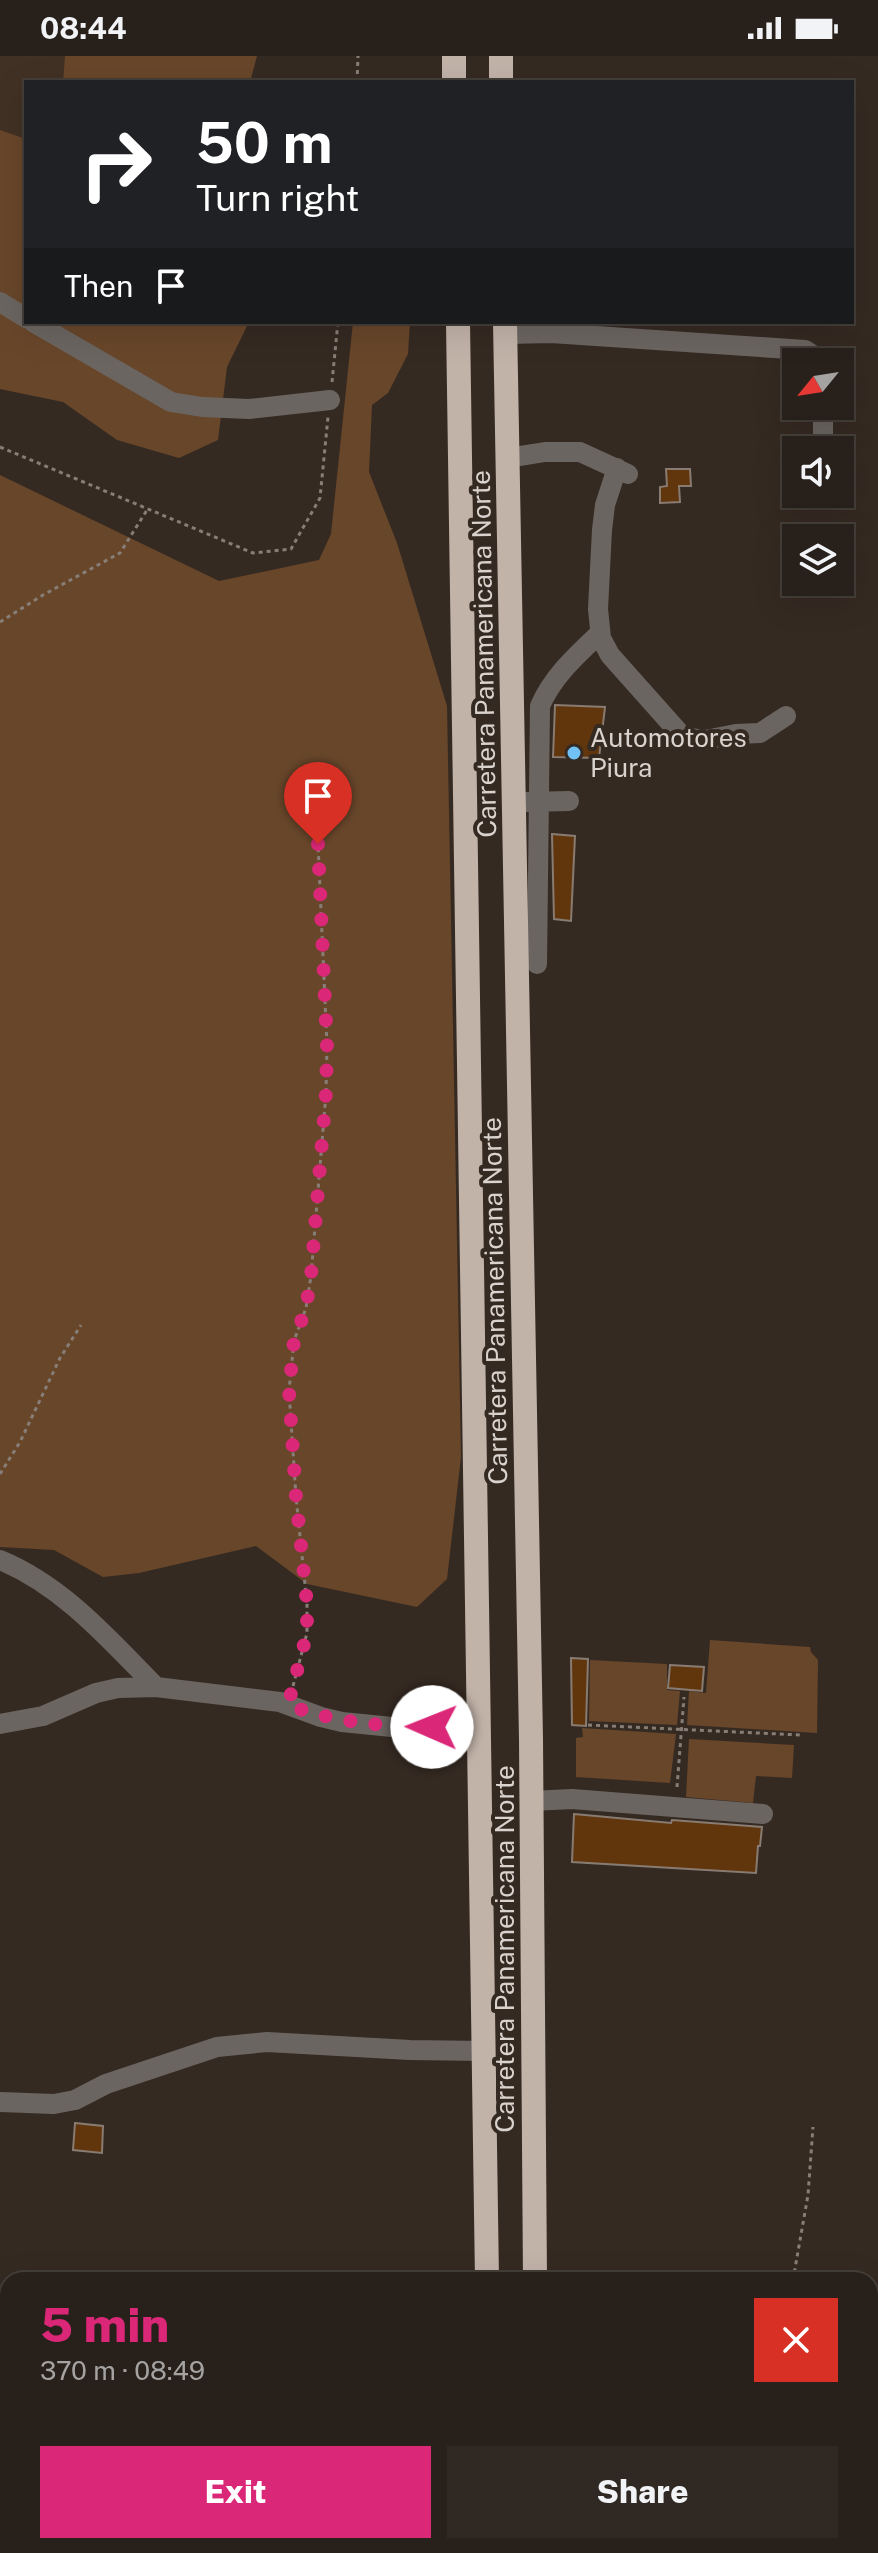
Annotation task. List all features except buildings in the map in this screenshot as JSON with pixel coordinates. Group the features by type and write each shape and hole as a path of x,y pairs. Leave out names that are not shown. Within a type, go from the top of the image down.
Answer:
{"highway":[{"path":"454,56 454,80"},
{"path":"501,56 501,80"},
{"name":"Carretera Panamericana Norte","path":"458,324 487,2272"},
{"name":"Carretera Panamericana Norte","path":"506,328 508,458 526,802 535,2272"}],"lane":[{"path":"0,302 24,317"},
{"path":"36,324 171,402 249,409 330,400"},
{"path":"506,328 782,348"},
{"path":"508,458 545,452 580,452 622,471 605,505 598,609 600,633 610,655 683,737 705,740 760,733 786,716"},
{"path":"537,964 526,802 540,706 549,686 564,667 600,633"},
{"path":"526,802 569,801"},
{"path":"0,1560 49,1588 93,1623 156,1687"},
{"path":"0,1724 43,1716 96,1693 118,1688 156,1687 260,1699 342,1722 392,1727 478,1727"},
{"path":"531,1801 572,1799 763,1814"},
{"path":"0,2102 54,2104 75,2100 106,2084 217,2047 267,2042 483,2051"}],"path":[{"path":"357,80 358,56"},
{"path":"0,447 253,553 291,549 320,498 338,324"},
{"path":"0,622 120,553 147,510"},
{"path":"288,1705 307,1633 289,1391 294,1341 306,1308 311,1276 326,1093 327,1031 318,844"},
{"path":"0,1474 20,1442 60,1358 81,1325"},
{"path":"675,1807 684,1697"},
{"path":"588,1725 801,1735"},
{"path":"794,2272 808,2195 813,2127"}],"shaded area":[{"path":"0,56 65,56 63,80 24,80 24,138 0,130"},
{"path":"65,56 257,56 251,80 63,80"},
{"path":"0,130 24,138 24,324 248,324 227,367 218,440 179,458 117,440 63,402 0,389"},
{"path":"353,324 410,324 408,354 388,393 372,405 369,472 397,543 447,706 461,1457 447,1579 417,1607 307,1584 256,1546 139,1573 103,1577 54,1550 0,1547 0,475 219,581 319,560 331,534"},
{"path":"710,1640 810,1647 818,1660 817,1733 687,1725 689,1691 706,1693"},
{"path":"590,1660 667,1664 667,1690 680,1691 677,1725 589,1721"},
{"path":"582,1728 676,1734 670,1783 576,1777 576,1738 583,1737"},
{"path":"689,1739 794,1745 792,1778 756,1776 753,1803 686,1797"}],"place":[{"name":"Automotores Piura","path":"574,753"}],"route":[{"path":"318,844 327,1046 326,1093 311,1276 306,1308 294,1341 289,1391 307,1633 288,1705 342,1722 432,1727"}]}
